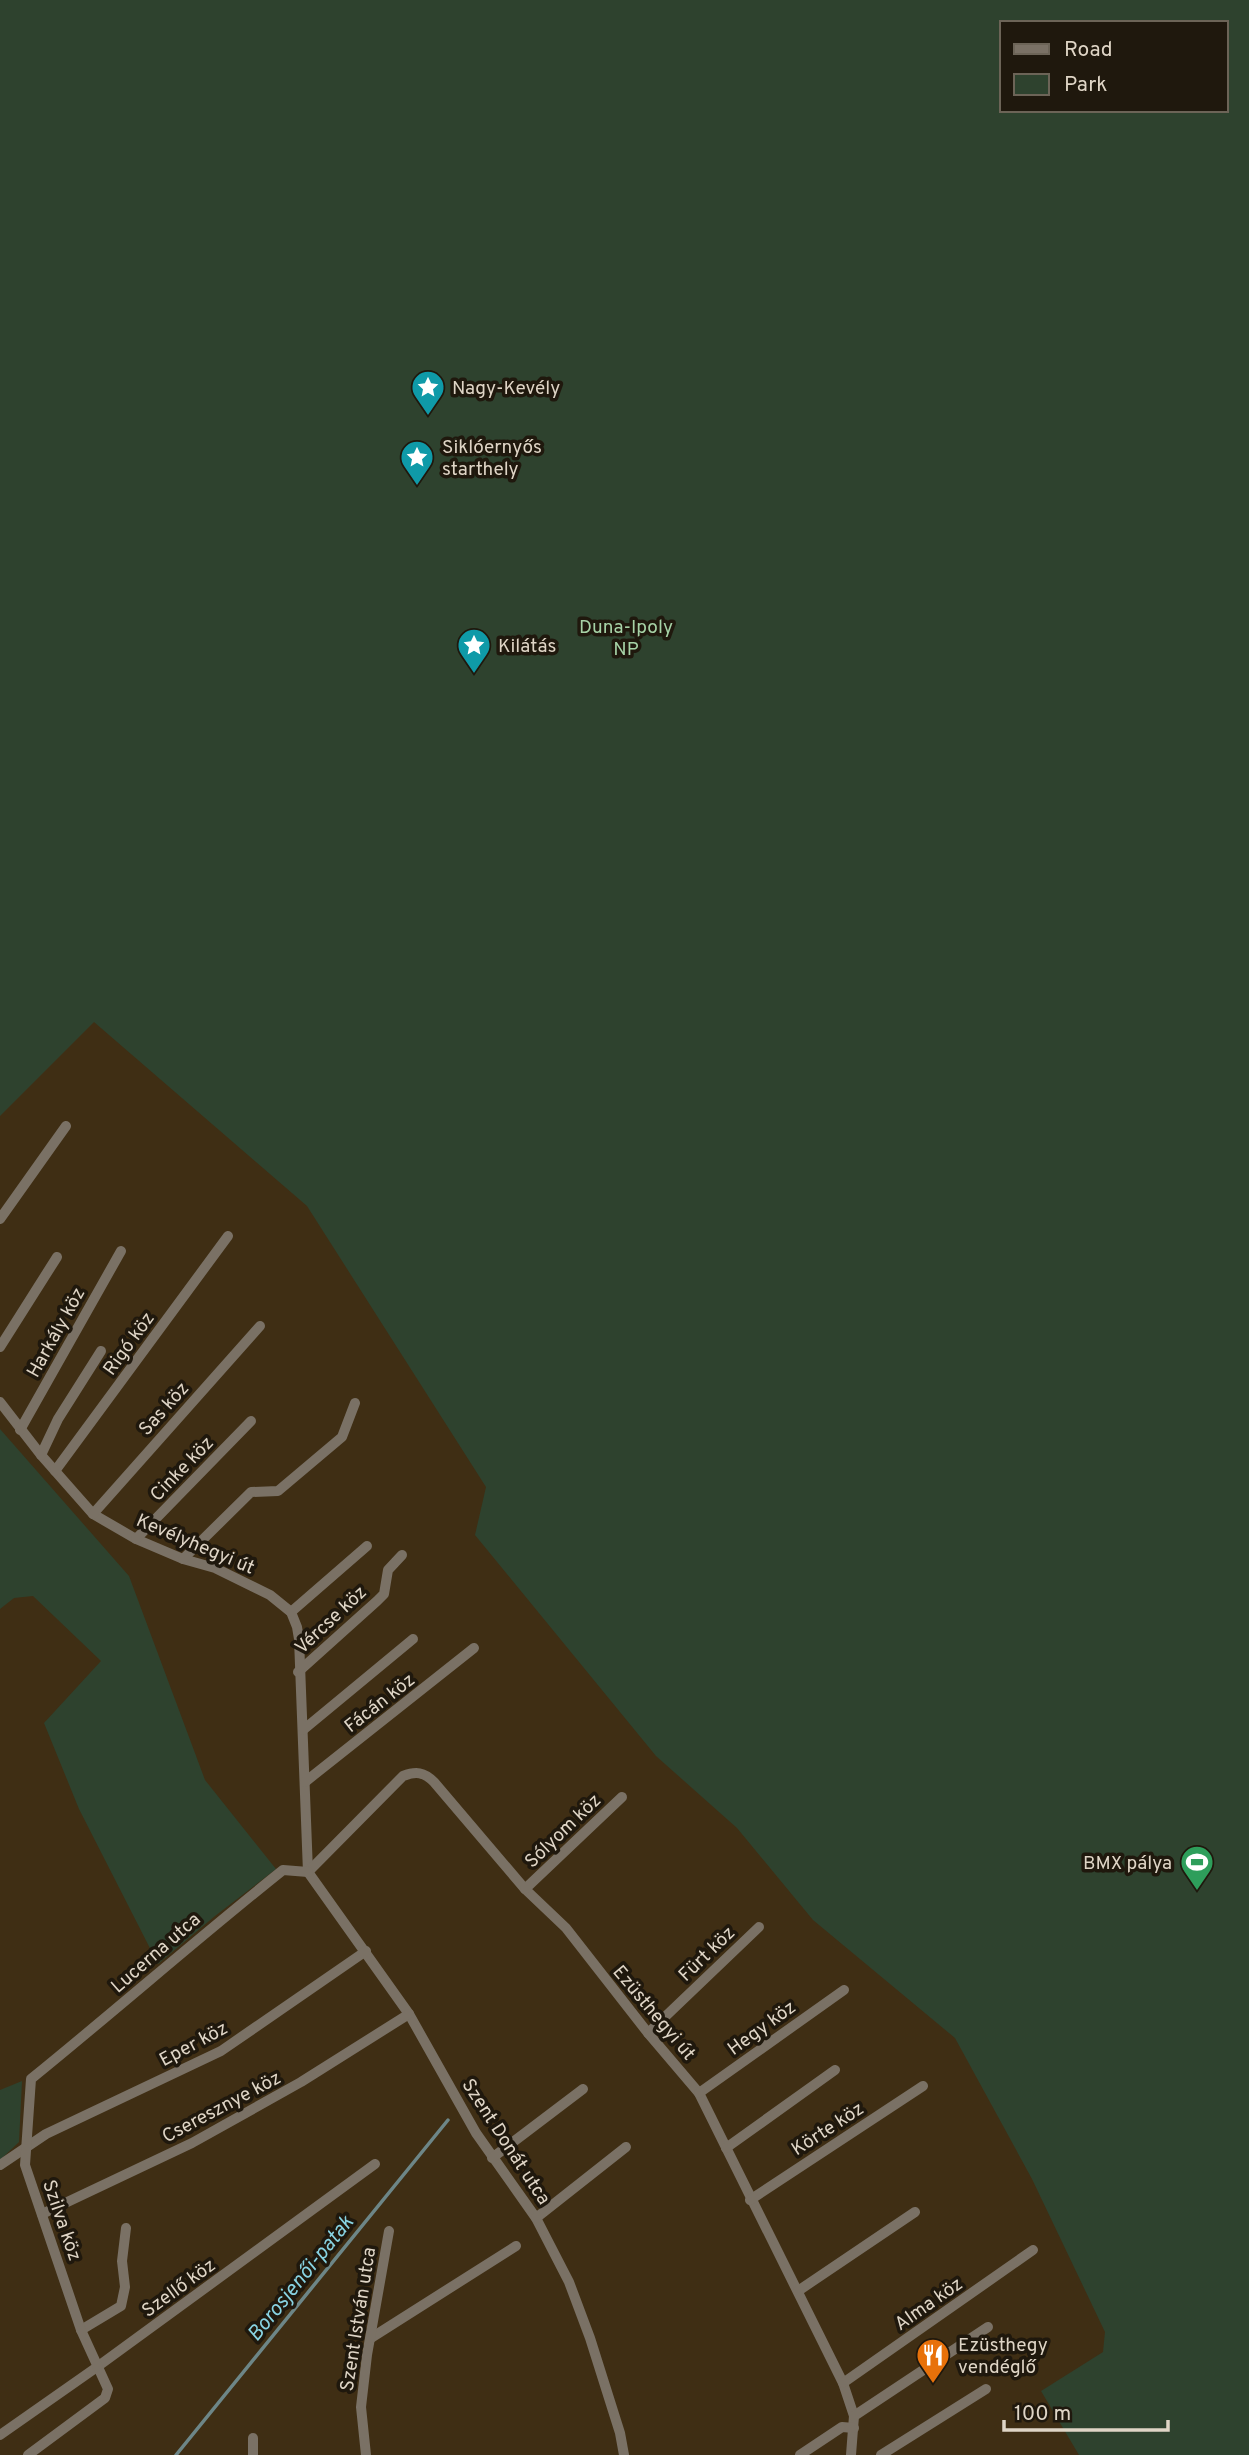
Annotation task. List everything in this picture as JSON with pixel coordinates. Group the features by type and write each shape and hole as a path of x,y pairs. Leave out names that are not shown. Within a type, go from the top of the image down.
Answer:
{"street":[{"path":"0,1219 65,1126"},
{"name":"Rigó köz","path":"55,1471 228,1236"},
{"name":"Harkály köz","path":"20,1430 121,1251"},
{"path":"0,1347 57,1257"},
{"name":"Sas köz","path":"93,1514 260,1326"},
{"path":"41,1455 58,1419 101,1351"},
{"name":"Kevélyhegyi út","path":"0,1402 20,1430 93,1514 136,1539 183,1559 215,1568 270,1595 291,1612"},
{"path":"183,1559 251,1492 278,1491 342,1437 355,1403"},
{"name":"Cinke köz","path":"136,1539 251,1421"},
{"path":"308,1872 298,1672 299,1639 291,1612 367,1546"},
{"name":"Vércse köz","path":"298,1672 377,1601 383,1594 388,1570 402,1555"},
{"path":"303,1730 413,1639"},
{"name":"Fácán köz","path":"305,1782 474,1648"},
{"name":"Ezüsthegyi út","path":"308,1872 403,1776 420,1773 427,1775 434,1782 525,1889 566,1928 699,2093 843,2383 854,2422 851,2455"},
{"name":"Sólyom köz","path":"525,1889 622,1797"},
{"name":"Lucerna utca","path":"31,2079 153,1979 219,1920 283,1870 308,1872"},
{"name":"Szent Donát utca","path":"308,1872 409,2014 492,2158 536,2218 569,2282 590,2338 620,2433 624,2455"},
{"name":"Fürt köz","path":"648,2033 759,1927"},
{"name":"Eper köz","path":"0,2165 46,2134 221,2051 366,1951"},
{"name":"Hegy köz","path":"699,2093 844,1990"},
{"name":"Cseresznye köz","path":"42,2214 192,2143 301,2082 409,2014"},
{"path":"726,2148 835,2070"},
{"name":"Szilva köz","path":"28,2455 105,2398 108,2389 81,2330 25,2165 31,2079"},
{"name":"Körte köz","path":"750,2200 923,2086"},
{"path":"492,2158 583,2089"},
{"path":"536,2218 625,2147"},
{"name":"Szellő köz","path":"0,2435 97,2368 375,2164"},
{"path":"798,2291 915,2212"},
{"path":"81,2330 121,2306 125,2287 121,2261 126,2228"},
{"name":"Szent István utca","path":"366,2455 361,2407 388,2231"},
{"path":"372,2338 516,2246"},
{"name":"Alma köz","path":"843,2383 1033,2250"},
{"path":"800,2455 854,2422 988,2327"},
{"path":"881,2455 986,2389"},
{"path":"253,2438 253,2455"}],"green space":[{"name":"Duna-Ipoly NP","path":"0,0 1249,0 1249,2455 1079,2455 1041,2391 1103,2352 1105,2332 1032,2179 955,2038 813,1920 737,1828 656,1756 475,1535 486,1487 307,1206 94,1022 0,1116"},
{"path":"0,1429 129,1576 205,1780 276,1869 158,1964 79,1809 44,1723 101,1661 33,1596 14,1598 0,1609"},
{"path":"22,2081 19,2142 0,2160 0,2090"}],"waterway":[{"name":"Borosjenői-patak","path":"176,2455 448,2120"}],"place":[{"name":"Nagy-Kevély","path":"428,417"},
{"name":"Siklóernyős starthely","path":"417,487"},
{"name":"Kilátás","path":"474,675"},
{"name":"BMX pálya","path":"1197,1892"},
{"name":"Ezüsthegy vendéglő","path":"933,2385"}]}
